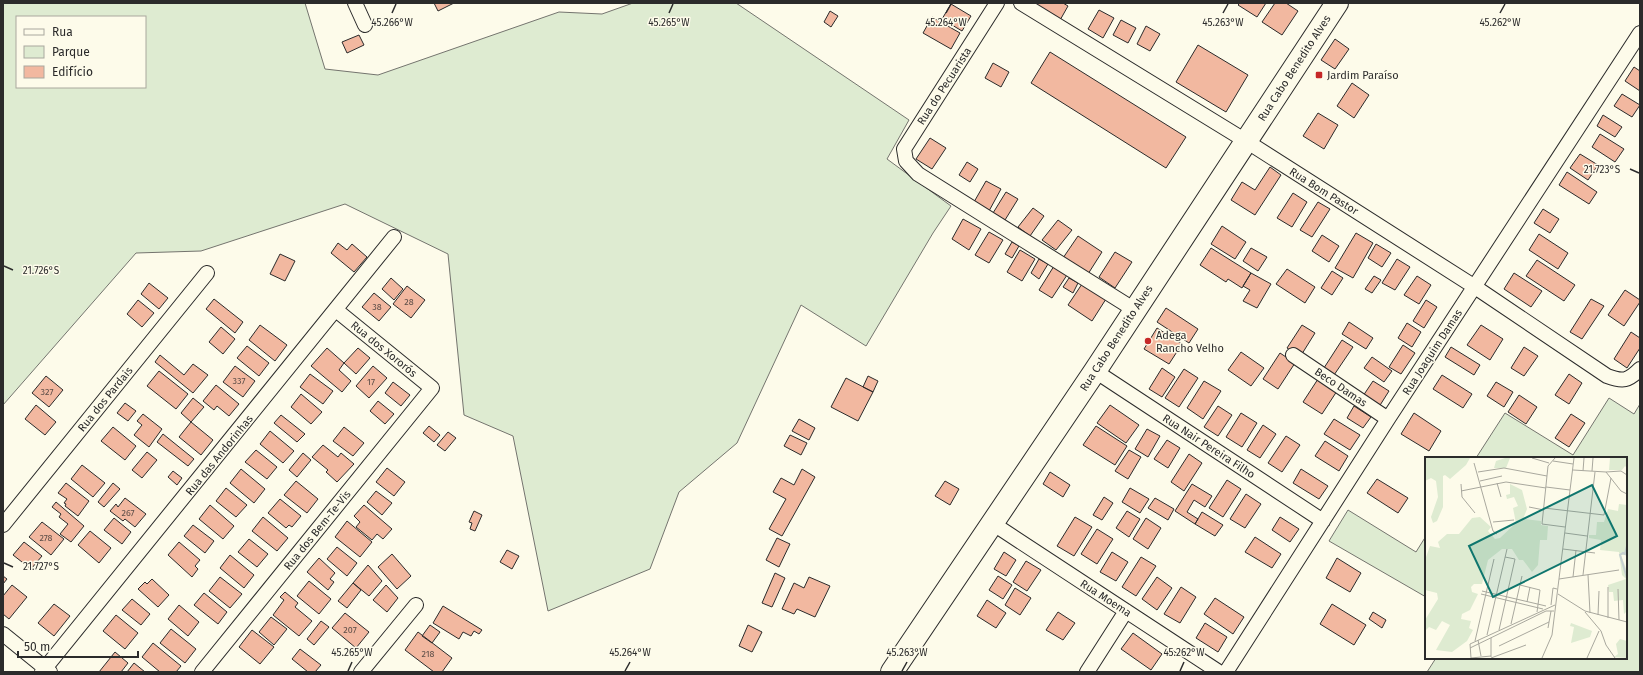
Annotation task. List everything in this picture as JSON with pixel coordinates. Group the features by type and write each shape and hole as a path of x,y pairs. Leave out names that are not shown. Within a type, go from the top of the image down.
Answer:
{"main road":[{"name":"Rua Cabo Benedito Alves","path":"892,672 1095,371 1336,3"}],"street":[{"path":"355,3 365,25"},
{"name":"Rua Bom Pastor","path":"1021,3 1246,141 1475,286 1607,376 1617,380 1625,380 1640,368"},
{"name":"Rua do Pecuarista","path":"994,4 904,149 906,161 918,174 1134,310"},
{"name":"Rua Joaquim Damas","path":"1226,672 1388,419 1640,33"},
{"name":"Rua das Andorinhas","path":"46,671 394,237"},
{"name":"Rua dos Pardais","path":"3,525 207,274"},
{"name":"Rua dos Xororós","path":"336,310 432,388"},
{"name":"Beco Damas","path":"1293,355 1388,419"},
{"name":"Rua Nair Pereira Filho","path":"1095,371 1323,520"},
{"name":"Rua dos Bem-Te-Vis","path":"202,672 432,388"},
{"name":"Rua Moema","path":"992,523 1219,672"},
{"path":"361,672 416,605"},
{"path":"1087,672 1126,611"},
{"path":"3,634 46,671"}],"green space":[{"path":"3,3 305,3 325,69 378,75 559,12 602,14 633,3 736,3 909,120 887,159 951,206 933,233 866,346 801,305 737,443 679,492 650,569 548,611 513,436 464,415 448,254 345,204 201,251 136,253 3,405"},
{"path":"1609,398 1634,414 1640,404 1640,672 1427,672 1435,659 1627,659 1627,457 1477,457 1505,413 1573,455"},
{"path":"1348,510 1416,552 1425,538 1425,596 1329,541"}],"building":[{"path":"434,3 454,3 438,11"},
{"path":"1027,3 1063,3 1068,6 1059,22"},
{"path":"1240,3 1266,3 1257,17 1238,5"},
{"path":"1275,3 1286,3 1298,11 1282,35 1262,22"},
{"path":"951,4 971,16 962,31 942,19"},
{"path":"1099,10 1114,18 1103,38 1088,29"},
{"path":"830,11 838,16 831,27 824,22"},
{"path":"932,17 960,33 951,49 923,33"},
{"path":"1121,20 1136,28 1128,43 1113,35"},
{"path":"1146,26 1160,34 1150,51 1137,44"},
{"path":"359,35 364,45 347,53 342,42"},
{"path":"1335,39 1349,49 1335,69 1321,60"},
{"path":"1198,45 1248,75 1226,112 1176,82"},
{"path":"1050,52 1186,137 1166,168 1031,83"},
{"path":"993,63 1009,72 1001,87 985,78"},
{"path":"1634,67 1640,71 1640,91 1625,81"},
{"path":"1352,83 1369,95 1354,118 1337,106"},
{"path":"1622,94 1640,105 1632,117 1614,106"},
{"path":"1318,113 1338,125 1324,149 1303,136"},
{"path":"1603,115 1622,127 1615,137 1597,126"},
{"path":"1600,134 1624,149 1615,162 1592,147"},
{"path":"930,138 946,148 932,169 916,159"},
{"path":"1580,154 1598,165 1588,180 1570,168"},
{"path":"967,162 978,169 970,182 959,175"},
{"path":"1270,167 1281,175 1255,215 1231,200 1242,182 1255,190"},
{"path":"1567,172 1597,192 1589,204 1559,185"},
{"path":"986,181 1001,189 989,211 974,202"},
{"path":"1006,192 1018,199 1005,220 993,213"},
{"path":"1293,193 1307,202 1292,227 1277,218"},
{"path":"1318,202 1330,209 1312,237 1300,230"},
{"path":"1033,208 1044,216 1030,236 1018,227"},
{"path":"1543,209 1559,219 1550,233 1534,223"},
{"path":"963,219 981,229 969,250 952,239"},
{"path":"1058,220 1072,230 1056,250 1042,240"},
{"path":"1222,226 1246,242 1235,259 1211,244"},
{"path":"989,232 1003,240 989,263 975,255"},
{"path":"1356,233 1373,243 1353,278 1335,268"},
{"path":"1539,234 1568,253 1558,269 1529,250"},
{"path":"1322,235 1339,246 1329,262 1312,251"},
{"path":"1078,236 1102,252 1088,274 1063,258"},
{"path":"1012,242 1019,246 1012,258 1005,254"},
{"path":"338,243 347,250 352,244 367,257 354,272 331,253"},
{"path":"1376,244 1391,253 1382,267 1368,258"},
{"path":"1211,248 1251,273 1242,288 1228,279 1226,282 1200,265"},
{"path":"1251,248 1267,257 1258,271 1243,261"},
{"path":"1020,250 1035,259 1022,281 1007,272"},
{"path":"1115,252 1132,262 1115,288 1099,277"},
{"path":"280,254 295,261 285,281 270,274"},
{"path":"1039,259 1048,264 1039,279 1031,273"},
{"path":"1397,259 1410,267 1395,290 1382,283"},
{"path":"1537,260 1575,285 1564,301 1526,276"},
{"path":"1054,266 1067,275 1052,298 1039,290"},
{"path":"1287,269 1315,287 1305,303 1276,284"},
{"path":"1332,271 1343,278 1332,295 1321,288"},
{"path":"1251,273 1271,284 1257,308 1243,301 1250,290 1243,286"},
{"path":"1514,273 1542,291 1531,307 1504,289"},
{"path":"1374,276 1381,280 1372,293 1365,289"},
{"path":"1417,276 1431,285 1419,304 1404,295"},
{"path":"391,278 403,289 394,300 382,289"},
{"path":"1069,278 1078,283 1073,293 1063,287"},
{"path":"149,283 168,298 159,309 141,294"},
{"path":"1082,284 1106,299 1092,321 1068,305"},
{"path":"407,286 425,300 411,318 393,304"},
{"path":"1625,290 1640,300 1640,302 1624,326 1608,315"},
{"path":"374,293 391,307 379,321 362,307"},
{"path":"214,299 243,322 235,333 206,309"},
{"path":"1591,299 1604,306 1582,339 1570,332"},
{"path":"138,300 154,313 142,327 127,314"},
{"path":"1426,300 1437,307 1424,328 1413,321"},
{"path":"1166,308 1198,329 1189,343 1157,322"},
{"path":"1349,322 1373,338 1366,349 1342,334"},
{"path":"1407,323 1421,332 1412,347 1398,338"},
{"path":"260,325 287,345 275,361 249,340"},
{"path":"1302,325 1315,333 1300,357 1287,348"},
{"path":"1481,325 1503,339 1490,360 1467,345"},
{"path":"221,327 235,339 223,354 209,342"},
{"path":"1157,328 1182,344 1169,364 1144,349"},
{"path":"1631,332 1640,338 1640,348 1627,368 1614,359"},
{"path":"1342,340 1353,347 1332,378 1322,371"},
{"path":"1403,345 1415,353 1401,374 1389,367"},
{"path":"247,346 269,363 259,376 237,358"},
{"path":"1451,347 1480,365 1474,375 1445,357"},
{"path":"1524,347 1538,356 1524,376 1511,368"},
{"path":"327,348 344,363 339,370 351,381 342,392 311,366"},
{"path":"358,348 370,358 356,374 344,363"},
{"path":"1241,352 1264,368 1251,386 1228,370"},
{"path":"1280,353 1295,363 1278,389 1263,379"},
{"path":"160,355 184,375 193,364 208,375 193,393 155,362"},
{"path":"1372,357 1392,371 1384,382 1364,368"},
{"path":"235,366 255,381 243,397 223,382"},
{"path":"373,366 387,378 369,398 356,386"},
{"path":"1162,368 1175,377 1162,397 1149,389"},
{"path":"1184,369 1198,378 1179,407 1165,398"},
{"path":"159,371 188,394 176,409 147,386"},
{"path":"310,374 333,391 323,404 300,387"},
{"path":"1569,374 1582,383 1569,404 1555,395"},
{"path":"1442,375 1472,394 1463,408 1433,389"},
{"path":"46,376 63,390 49,407 32,393"},
{"path":"868,376 878,381 873,392 863,387"},
{"path":"846,378 873,392 858,421 831,407"},
{"path":"1318,379 1337,391 1322,414 1303,402"},
{"path":"1204,381 1221,391 1203,419 1187,408"},
{"path":"1373,381 1389,391 1377,410 1361,399"},
{"path":"393,382 410,395 401,406 385,393"},
{"path":"1496,382 1513,392 1504,407 1487,396"},
{"path":"216,385 239,404 229,416 217,406 214,410 203,401"},
{"path":"301,394 322,412 311,424 291,407"},
{"path":"1519,395 1537,407 1526,424 1508,412"},
{"path":"193,398 204,407 191,422 181,413"},
{"path":"378,401 394,414 385,424 370,411"},
{"path":"125,403 136,411 128,421 117,413"},
{"path":"36,405 56,422 45,435 25,419"},
{"path":"1110,405 1139,425 1126,443 1097,423"},
{"path":"1218,406 1232,415 1218,436 1204,427"},
{"path":"1354,406 1371,417 1363,428 1347,418"},
{"path":"1241,413 1257,423 1242,447 1226,437"},
{"path":"1414,413 1441,431 1429,451 1401,434"},
{"path":"143,414 162,429 149,447 134,435 142,425 137,421"},
{"path":"1571,414 1585,423 1569,447 1555,438"},
{"path":"281,415 305,434 297,442 274,423"},
{"path":"799,419 815,428 809,440 792,431"},
{"path":"1334,419 1360,435 1350,450 1324,434"},
{"path":"191,422 213,440 201,455 179,437"},
{"path":"1263,425 1276,434 1260,458 1247,450"},
{"path":"429,426 440,435 434,442 423,433"},
{"path":"1096,426 1127,446 1115,465 1083,445"},
{"path":"113,427 136,446 125,460 101,441"},
{"path":"344,427 364,443 353,456 333,441"},
{"path":"1147,429 1160,436 1148,457 1135,449"},
{"path":"270,431 294,451 283,463 260,444"},
{"path":"448,432 456,438 445,451 437,445"},
{"path":"163,434 194,459 188,466 157,442"},
{"path":"790,435 807,443 801,455 784,446"},
{"path":"1286,436 1300,445 1282,472 1268,463"},
{"path":"1167,440 1180,448 1168,468 1154,459"},
{"path":"1325,441 1348,456 1339,471 1315,456"},
{"path":"323,445 338,457 341,453 354,464 337,482 326,472 328,470 312,457"},
{"path":"256,450 277,467 267,479 245,462"},
{"path":"1129,450 1141,457 1128,479 1115,471"},
{"path":"147,452 157,460 142,478 132,470"},
{"path":"303,453 311,460 297,477 289,470"},
{"path":"1189,454 1202,463 1184,491 1171,482"},
{"path":"82,465 105,483 93,497 71,479"},
{"path":"387,468 405,482 394,496 376,482"},
{"path":"241,469 265,489 254,503 230,483"},
{"path":"802,469 815,477 782,536 769,529 786,499 773,492 781,478 794,485"},
{"path":"1301,469 1328,486 1319,499 1293,483"},
{"path":"173,471 182,478 177,485 168,477"},
{"path":"1050,472 1070,485 1063,497 1043,484"},
{"path":"1377,479 1408,498 1398,513 1367,493"},
{"path":"1227,480 1241,489 1223,517 1209,508"},
{"path":"296,481 318,499 307,513 284,495"},
{"path":"945,481 959,489 950,505 935,496"},
{"path":"66,483 89,501 78,516 65,506 66,504 64,503 67,499 58,493"},
{"path":"113,483 120,489 104,507 98,502"},
{"path":"1192,484 1212,496 1205,507 1194,500 1187,512 1198,519 1195,524 1175,511"},
{"path":"226,488 247,505 236,517 216,501"},
{"path":"1130,488 1149,499 1140,513 1122,502"},
{"path":"376,491 392,503 382,515 367,502"},
{"path":"1246,494 1261,504 1245,528 1230,519"},
{"path":"1104,497 1113,503 1102,520 1093,515"},
{"path":"125,498 146,514 135,527 125,519 123,521 110,511 116,504 118,507"},
{"path":"1155,498 1174,509 1168,520 1148,508"},
{"path":"280,499 301,516 292,527 289,525 286,528 268,513"},
{"path":"56,502 84,526 71,542 60,534 68,524 59,517 61,514 52,507"},
{"path":"210,505 234,526 223,539 199,519"},
{"path":"364,505 392,529 383,539 377,534 372,540 356,527 360,522 354,516"},
{"path":"474,511 482,515 475,531 470,529 472,523 469,522"},
{"path":"1127,511 1140,519 1129,537 1116,528"},
{"path":"1202,512 1223,525 1215,536 1195,524"},
{"path":"263,517 288,538 277,551 252,531"},
{"path":"1075,517 1092,527 1074,556 1057,546"},
{"path":"1280,517 1299,529 1290,542 1272,530"},
{"path":"114,518 131,532 122,544 104,530"},
{"path":"1146,518 1161,528 1148,549 1133,539"},
{"path":"347,521 372,542 360,557 335,537"},
{"path":"42,522 64,539 51,555 29,537"},
{"path":"193,525 214,541 205,553 184,536"},
{"path":"1097,529 1113,539 1097,564 1081,554"},
{"path":"90,531 111,548 99,563 78,545"},
{"path":"1255,537 1281,554 1272,568 1245,552"},
{"path":"777,538 790,544 779,567 766,560"},
{"path":"249,539 268,554 257,567 238,552"},
{"path":"24,542 42,556 31,569 13,555"},
{"path":"179,542 200,560 195,566 198,569 192,577 168,555"},
{"path":"337,547 357,563 347,576 327,559"},
{"path":"507,550 519,556 512,569 500,562"},
{"path":"1004,552 1016,560 1006,576 994,569"},
{"path":"1112,552 1128,562 1116,581 1100,572"},
{"path":"392,554 411,576 397,589 378,567"},
{"path":"230,555 254,575 244,588 220,568"},
{"path":"1141,557 1156,566 1136,596 1122,587"},
{"path":"319,558 335,573 330,579 334,582 328,590 307,572"},
{"path":"1337,558 1361,573 1350,592 1326,578"},
{"path":"1026,561 1041,570 1027,591 1013,582"},
{"path":"368,565 382,581 369,596 353,583"},
{"path":"775,573 785,578 772,607 762,603"},
{"path":"3,576 7,579 3,584"},
{"path":"998,576 1012,585 1003,599 989,590"},
{"path":"220,577 242,594 230,608 209,591"},
{"path":"809,577 830,586 815,617 797,609 794,614 782,609 794,583 804,588"},
{"path":"1157,577 1172,588 1157,610 1142,599"},
{"path":"152,579 169,595 158,607 138,589 145,582 147,584"},
{"path":"309,581 331,599 319,614 297,596"},
{"path":"353,583 361,590 347,608 338,601"},
{"path":"12,585 27,597 9,619 3,614 3,596"},
{"path":"386,585 398,598 387,612 373,600"},
{"path":"1181,587 1196,597 1180,623 1164,614"},
{"path":"1015,588 1031,598 1020,615 1005,605"},
{"path":"285,592 298,603 295,607 312,621 299,636 273,615 284,600 280,597"},
{"path":"204,593 227,612 218,624 194,605"},
{"path":"1215,598 1244,617 1233,634 1204,614"},
{"path":"132,599 150,614 141,625 122,610"},
{"path":"987,600 1006,613 996,628 977,616"},
{"path":"54,604 70,616 54,636 38,623"},
{"path":"1332,604 1366,625 1354,645 1320,624"},
{"path":"179,605 199,622 188,636 168,619"},
{"path":"443,606 482,630 479,634 474,631 471,636 463,632 459,639 433,623"},
{"path":"1058,612 1075,623 1063,640 1046,630"},
{"path":"1373,612 1386,620 1382,628 1369,619"},
{"path":"345,613 369,632 356,648 332,628"},
{"path":"116,615 138,633 125,649 103,631"},
{"path":"271,617 287,629 274,645 259,632"},
{"path":"321,621 329,627 314,645 307,639"},
{"path":"1205,623 1227,637 1218,652 1196,638"},
{"path":"430,625 440,632 432,643 422,636"},
{"path":"748,625 762,632 752,652 739,646"},
{"path":"171,629 196,649 185,663 160,643"},
{"path":"252,630 274,647 260,664 239,647"},
{"path":"418,632 452,658 442,672 434,672 405,650"},
{"path":"1133,633 1162,654 1151,670 1121,649"},
{"path":"153,643 181,666 176,672 160,672 142,657"},
{"path":"300,649 321,665 315,672 308,672 292,659"},
{"path":"115,652 128,663 121,672 99,672"},
{"path":"134,663 145,672 127,672"}],"place":[{"name":"Jardim Paraíso","path":"1319,75"},
{"name":"Adega Rancho Velho","path":"1148,341"}]}
